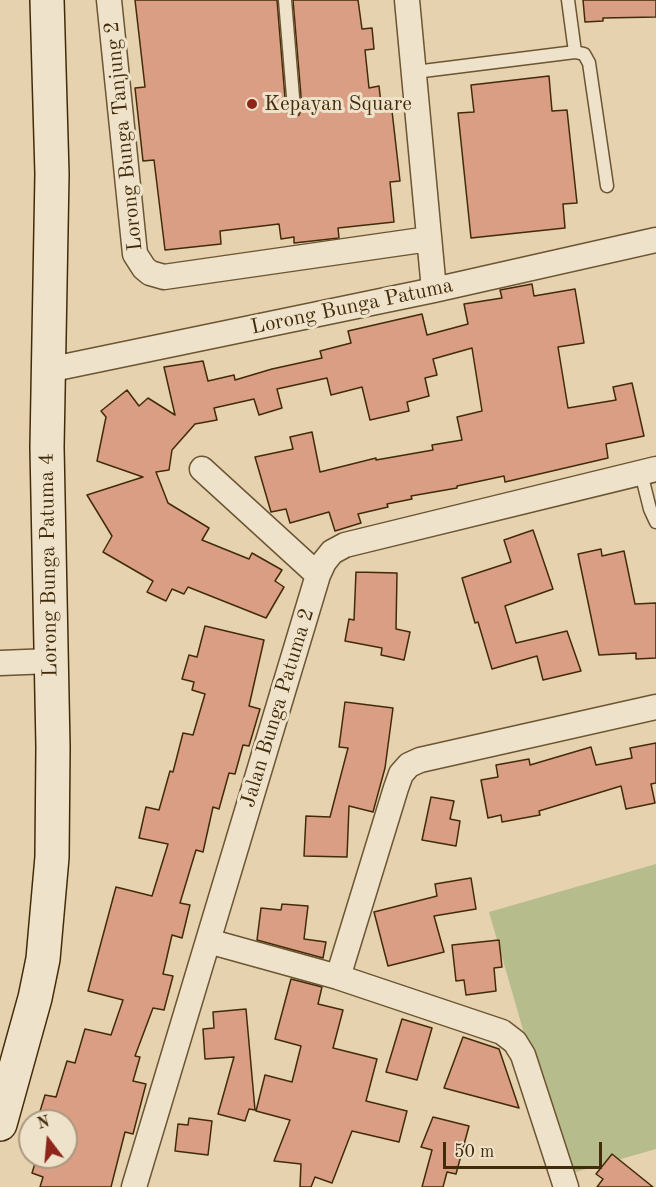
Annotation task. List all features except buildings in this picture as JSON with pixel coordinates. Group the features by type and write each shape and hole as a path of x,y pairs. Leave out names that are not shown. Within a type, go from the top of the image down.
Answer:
{"street":[{"name":"Lorong Bunga Patuma 4","path":"0,1124 35,998 49,911 53,811 48,370 52,174 47,0"},
{"name":"Lorong Bunga Tanjung 2","path":"109,0 135,254 138,262 150,273 164,277 429,239"},
{"path":"407,0 434,290"},
{"name":"Lorong Bunga Patuma","path":"48,370 434,290 656,240"},
{"path":"202,469 318,574"},
{"name":"Jalan Bunga Patuma 2","path":"134,1187 318,574 324,562 332,552 345,544 649,471"},
{"path":"0,663 51,661"},
{"path":"338,977 396,788 401,774 409,765 420,759 656,707"},
{"path":"208,941 338,977 501,1032 515,1042 523,1055 566,1187"}],"lane":[{"path":"285,0 294,109"},
{"path":"568,0 575,51"},
{"path":"415,72 575,51 584,54 589,63 607,186"},
{"path":"649,471 650,509 656,522"}],"green space":[{"path":"656,864 656,1149 565,1175 489,912"}],"place":[{"name":"Kepayan Square","path":"252,104"}]}
